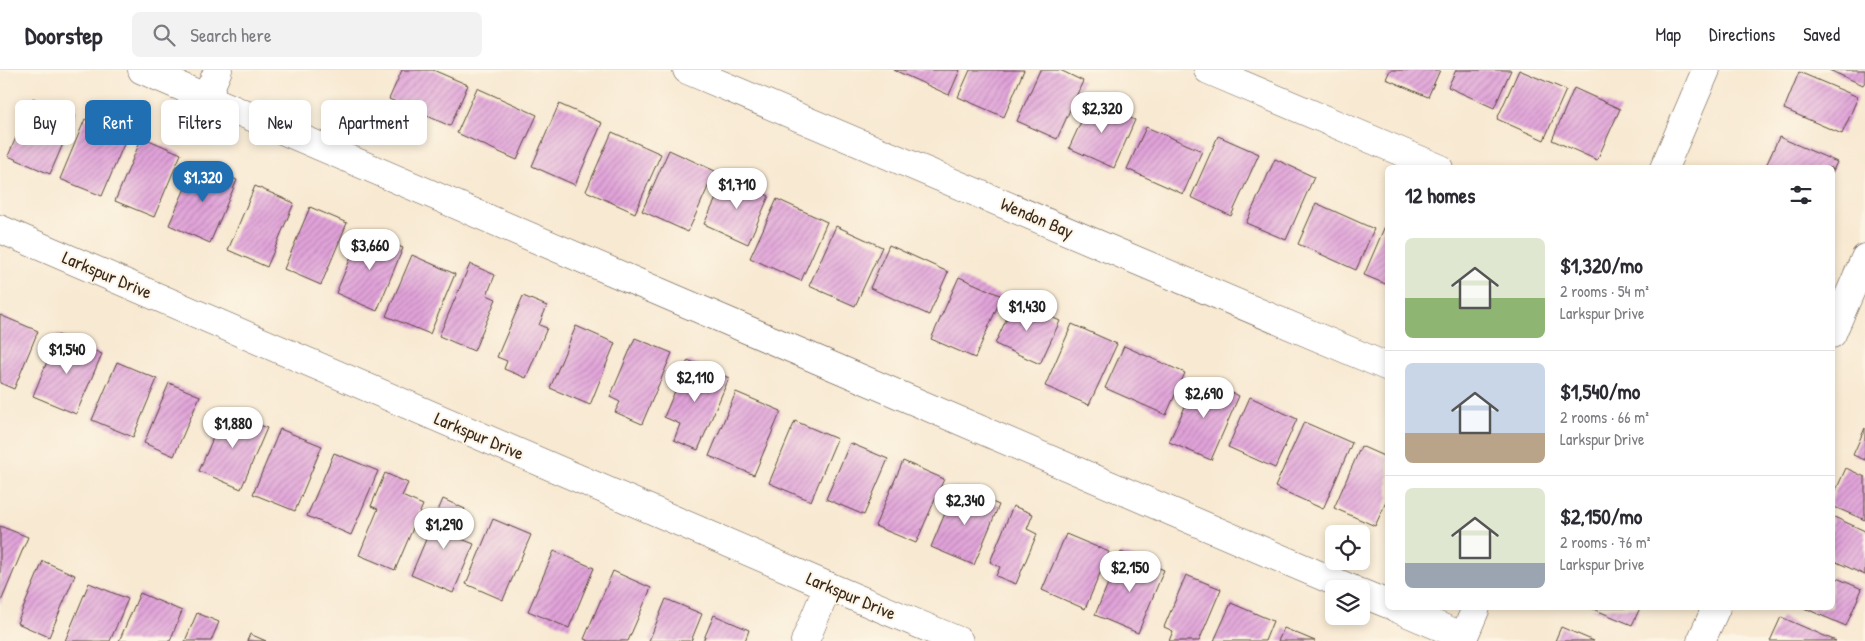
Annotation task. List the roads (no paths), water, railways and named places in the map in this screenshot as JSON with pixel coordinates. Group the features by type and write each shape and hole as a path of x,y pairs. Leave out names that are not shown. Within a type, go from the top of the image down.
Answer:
{"street":[{"path":"142,70 1331,580"},
{"path":"206,98 218,70"},
{"name":"Wendon Bay","path":"687,70 1385,366"},
{"path":"1208,70 1432,165"},
{"path":"1665,165 1706,70"},
{"name":"Larkspur Drive","path":"0,229 959,641"},
{"path":"1835,327 1865,258"},
{"path":"805,641 828,586"},
{"path":"1370,597 1385,603"},
{"path":"1400,610 1463,639 1475,610"},
{"path":"1702,641 1715,610"}]}
